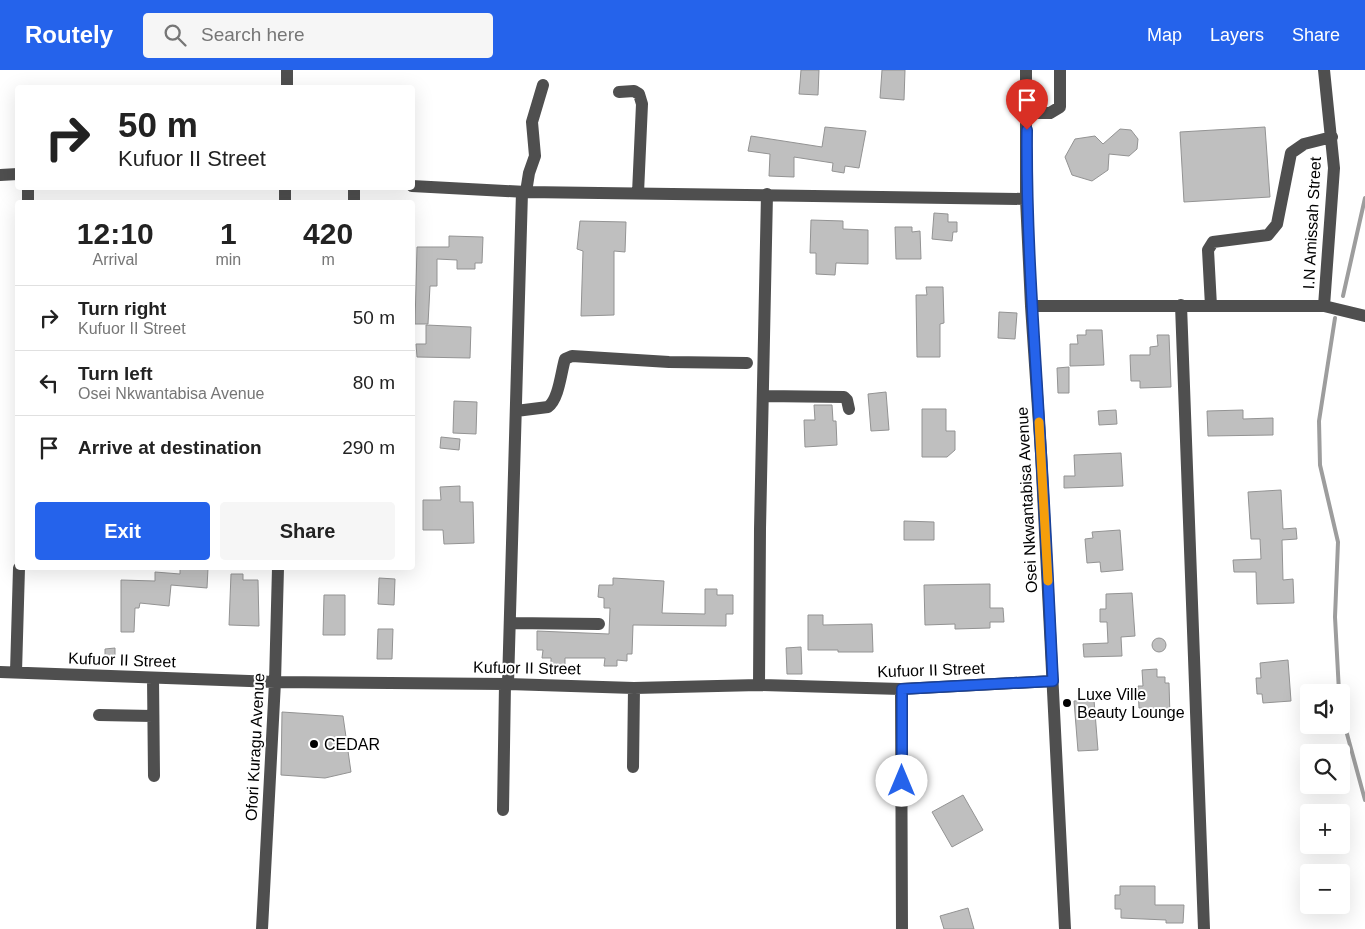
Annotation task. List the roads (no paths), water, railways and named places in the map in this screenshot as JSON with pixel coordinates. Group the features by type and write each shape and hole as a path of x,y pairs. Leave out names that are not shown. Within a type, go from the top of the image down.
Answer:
{"street":[{"path":"286,85 287,70"},
{"name":"Osei Nkwantabisa Avenue","path":"1026,70 1026,199 1065,929"},
{"path":"1027,113 1050,113 1060,108 1060,70"},
{"name":"I.N Amissah Street","path":"1324,70 1334,168 1324,306 1365,316"},
{"path":"503,810 524,192 536,156 532,122 543,85"},
{"path":"619,92 634,90 639,94 642,104 638,193"},
{"path":"1211,306 1208,250 1210,245 1213,242 1268,235 1277,224 1291,153 1304,144 1332,137"},
{"path":"0,175 15,174"},
{"path":"415,186 524,192 1026,199"},
{"path":"759,685 760,529 767,194"},
{"path":"1181,305 1204,929"},
{"path":"1031,306 1324,306"},
{"path":"516,411 548,407 552,404 556,398 565,359 572,356 668,362 747,363"},
{"path":"764,396 844,397 847,400 849,409"},
{"path":"16,672 19,570"},
{"name":"Ofori Kuragu Avenue","path":"262,929 275,682 278,570"},
{"path":"510,623 599,624"},
{"name":"Kufuor II Street","path":"0,672 275,682 506,684 634,688 759,685 902,689 1053,681"},
{"path":"153,678 154,776"},
{"path":"633,767 634,688"},
{"path":"902,689 902,929"},
{"path":"99,715 153,716"}],"waterway":[{"path":"1343,296 1365,198"},
{"path":"1335,318 1319,421 1320,465 1338,542 1335,617 1339,684"},
{"path":"1347,734 1365,800"}],"place":[{"name":"Luxe Ville Beauty Lounge","path":"1067,703"},
{"name":"CEDAR","path":"314,744"}]}
